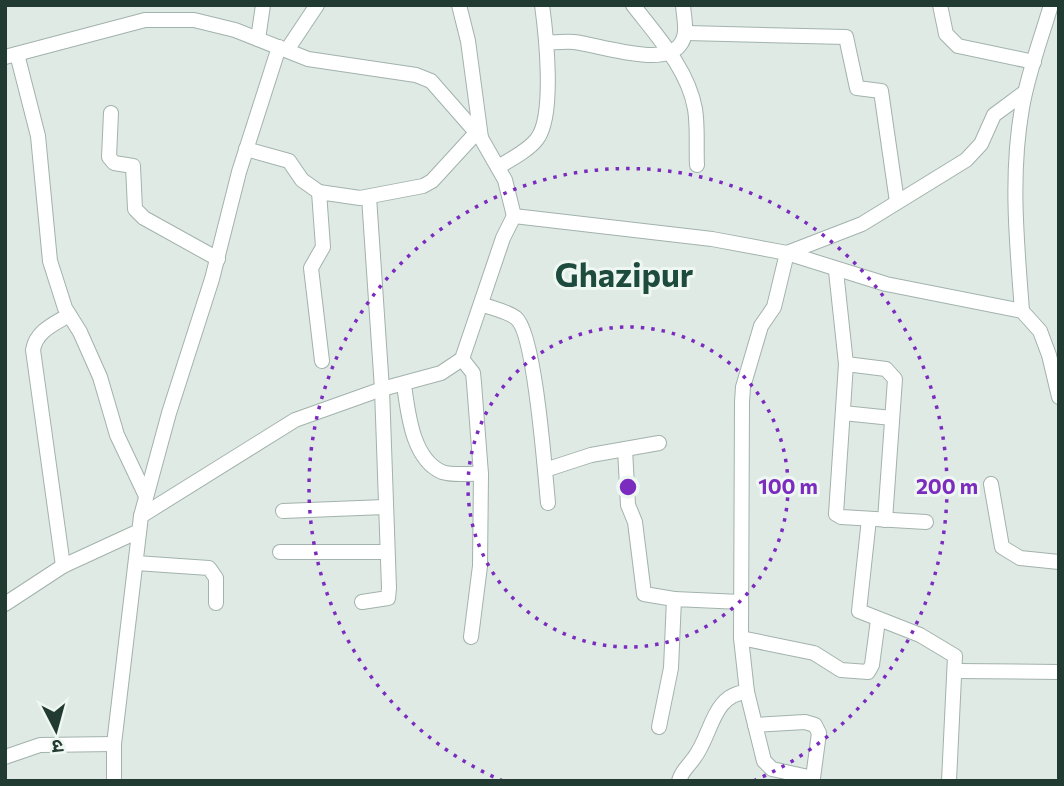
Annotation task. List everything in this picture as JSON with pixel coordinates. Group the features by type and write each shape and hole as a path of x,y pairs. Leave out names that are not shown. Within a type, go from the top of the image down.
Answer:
{"street":[{"path":"172,5 178,20"},
{"path":"258,39 263,5"},
{"path":"114,781 114,744 145,494 218,259 246,149 283,49 317,5"},
{"path":"498,167 537,140 541,132 546,106 547,42 542,5"},
{"path":"633,5 670,53 688,86 695,110 697,165"},
{"path":"547,42 570,41 643,55 670,53 679,47 687,33 683,5"},
{"path":"940,5 946,34 958,46 1034,62"},
{"path":"1022,312 1015,198 1017,150 1025,92 1051,5"},
{"path":"464,6 479,135"},
{"path":"5,604 64,566 140,523 295,420 382,389 440,373 462,359 503,238 514,216 498,167 479,135 431,80 402,72 308,59 216,24 178,20 145,20 11,55 37,136 50,261 69,315 100,377 117,435 145,494"},
{"path":"687,33 846,37 857,88 881,91 897,202"},
{"path":"787,253 862,224 966,160 981,144 994,115 1025,92"},
{"path":"111,113 109,158 114,163 133,166 135,209 144,218 218,259"},
{"path":"246,149 289,161 302,180 319,192 369,197 432,181 479,135"},
{"path":"319,192 323,247 311,268 322,361"},
{"path":"362,602 388,598 382,389 369,238 369,197"},
{"path":"514,216 712,239 787,253 836,271 886,284 1022,312 1040,331 1057,379 1059,397"},
{"path":"755,725 805,722 815,725 819,733 813,779 769,768 764,761 755,725 747,692 741,638 743,387 761,326 775,307 787,253"},
{"path":"836,271 846,364 836,514 841,517 926,522"},
{"path":"481,304 516,318 524,331 535,380 548,503"},
{"path":"64,566 33,350 34,340 43,331 69,315"},
{"path":"462,359 473,373 481,474 480,566 471,636"},
{"path":"846,364 891,372 895,379 885,520"},
{"path":"404,384 413,439 432,465 444,473 481,474"},
{"path":"843,413 892,418"},
{"path":"545,470 591,455 659,443"},
{"path":"625,449 628,505 635,522 645,594 674,599 741,602"},
{"path":"991,484 1002,547 1020,558 1059,562"},
{"path":"283,511 385,507"},
{"path":"869,519 859,607 862,614 948,650 955,656 949,781"},
{"path":"280,552 385,552"},
{"path":"135,564 209,568 216,578 216,603"},
{"path":"659,727 671,668 674,599"},
{"path":"741,638 814,653 841,670 861,673 870,670 873,665 878,620"},
{"path":"956,671 1059,672"},
{"path":"679,781 682,771 695,758 722,704 737,693 747,692"},
{"path":"5,757 40,745 114,744"}],"district":[{"name":"Ghazipur","path":"624,273"}]}
